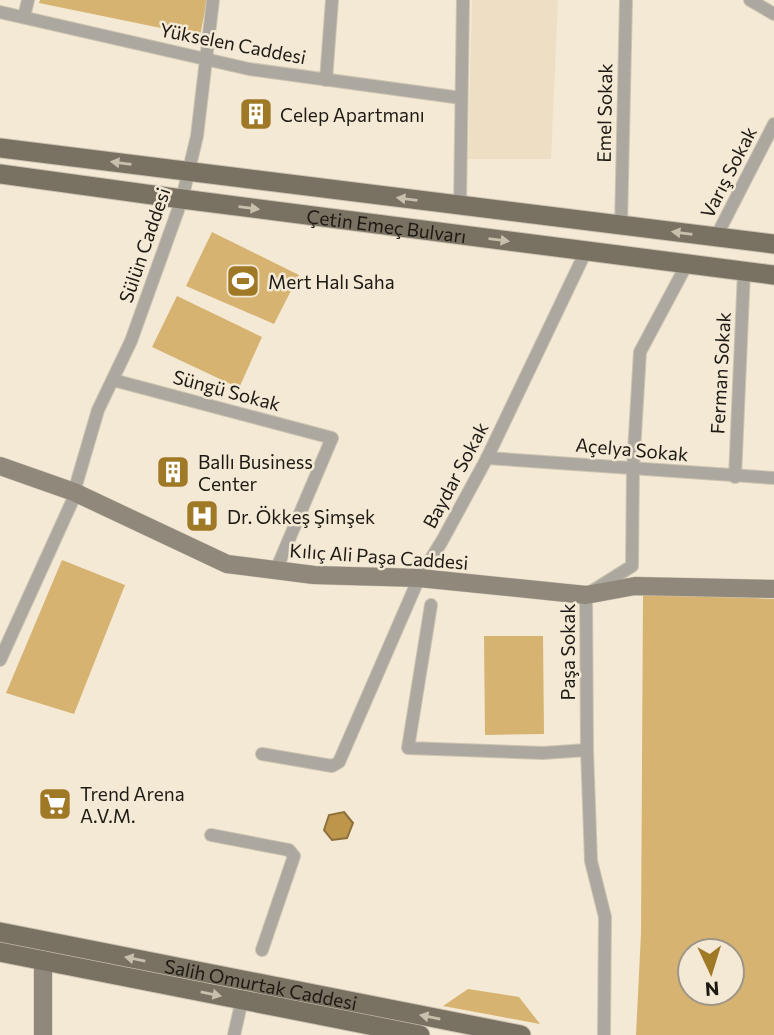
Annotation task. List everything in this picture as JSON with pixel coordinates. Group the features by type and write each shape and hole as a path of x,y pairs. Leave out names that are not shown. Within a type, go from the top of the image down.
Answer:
{"main road":[{"name":"Çetin Emeç Bulvarı","path":"0,148 774,244"},
{"name":"Çetin Emeç Bulvarı","path":"0,174 774,275"},
{"name":"Salih Omurtak Caddesi","path":"0,932 521,1035"},
{"name":"Salih Omurtak Caddesi","path":"0,952 420,1035"}],"street":[{"path":"24,17 28,0"},
{"name":"Sülün Caddesi","path":"0,660 75,492 98,410 131,341 182,199 197,136 213,0"},
{"path":"326,80 332,0"},
{"path":"460,205 463,0"},
{"name":"Emel Sokak","path":"621,226 626,0"},
{"path":"750,0 774,14"},
{"name":"Yükselen Caddesi","path":"0,12 206,61 461,98"},
{"name":"Varış Sokak","path":"716,237 774,124"},
{"name":"Baydar Sokak","path":"262,754 332,766 339,762 419,578 488,458 586,251"},
{"name":"Paşa Sokak","path":"604,1035 605,917 591,861 586,595 632,566 633,468 640,352 687,264"},
{"name":"Ferman Sokak","path":"735,477 744,271"},
{"name":"Süngü Sokak","path":"113,380 332,438 276,570"},
{"name":"Açelya Sokak","path":"488,458 774,478"},
{"name":"Kılıç Ali Paşa Caddesi","path":"0,466 75,492 227,564 314,576 419,578 586,595 635,586 774,589"},
{"path":"431,605 408,748 522,753 587,750"},
{"path":"211,835 289,850 294,856 262,950"},
{"path":"43,960 43,1035"},
{"path":"234,1035 242,1000"}],"shaded area":[{"path":"40,0 207,0 200,36 39,3"},
{"path":"472,0 558,0 551,159 468,159"},
{"name":"Mert Halı Saha","path":"212,232 299,275 274,324 186,286"},
{"name":"Mert Halı Saha","path":"177,296 262,337 239,388 152,347"},
{"path":"62,560 125,585 74,714 6,693"},
{"path":"643,593 774,599 774,1035 636,1035 641,933"},
{"path":"484,636 543,636 544,734 485,735"},
{"path":"344,812 353,823 347,838 332,840 324,830 329,815"},
{"path":"468,989 519,997 540,1024 443,1006"}],"place":[{"name":"Celep Apartmanı","path":"256,114"},
{"name":"Mert Halı Saha","path":"243,281"},
{"name":"Ballı Business Center","path":"173,472"},
{"name":"Dr. Ökkeş Şimşek","path":"202,516"},
{"name":"Trend Arena A.V.M.","path":"55,804"}]}
